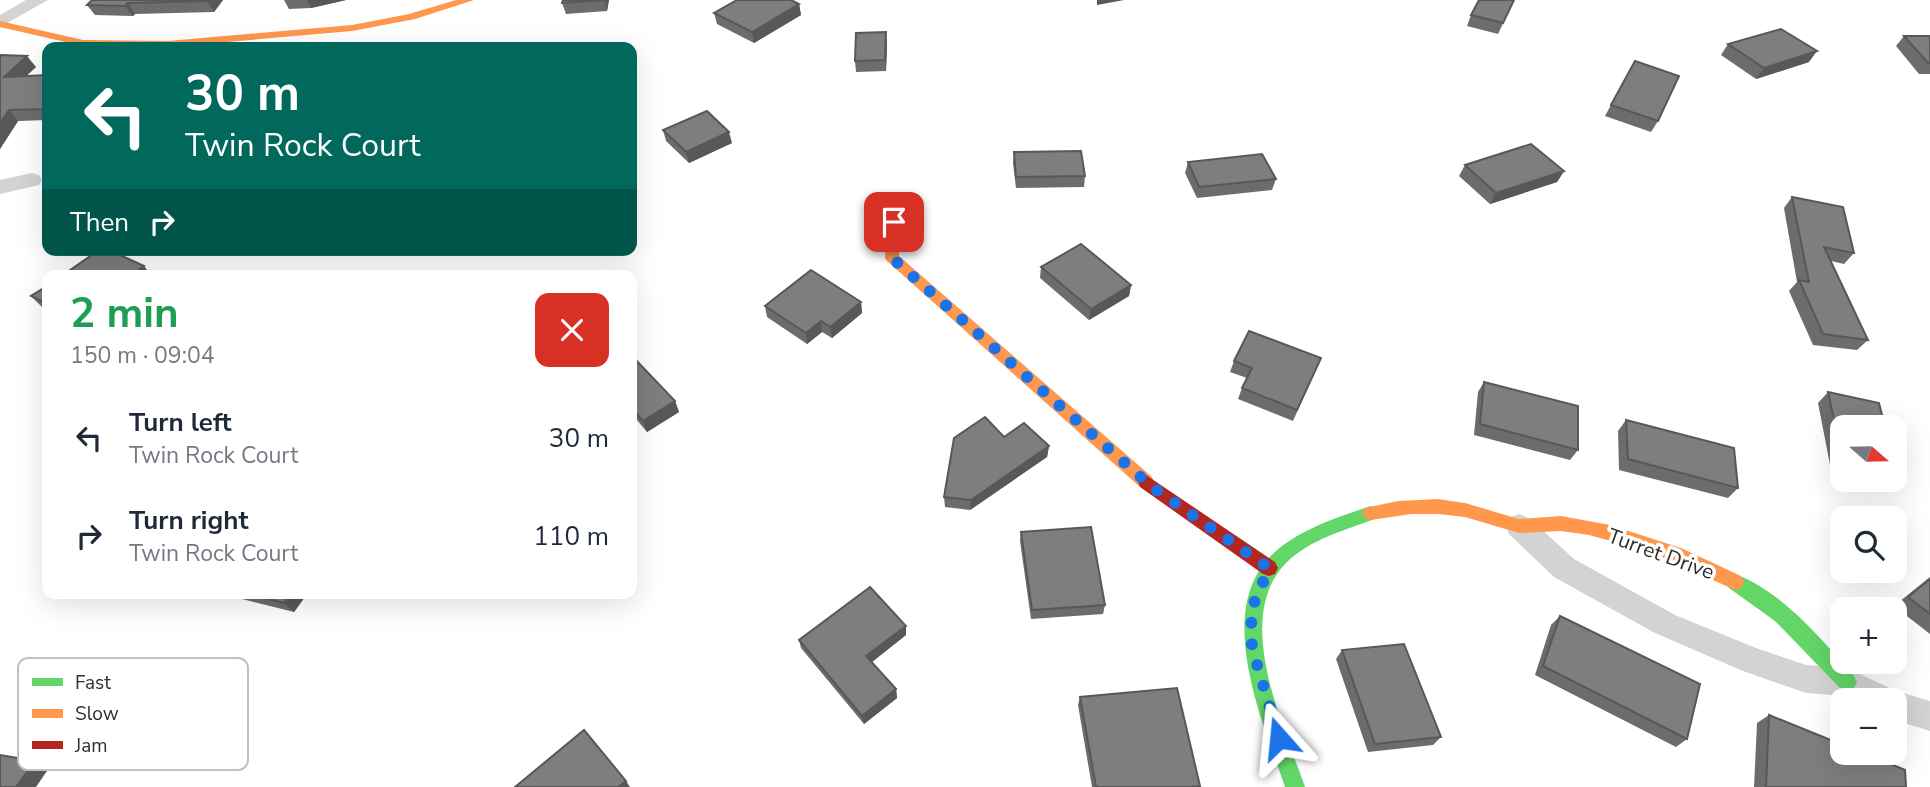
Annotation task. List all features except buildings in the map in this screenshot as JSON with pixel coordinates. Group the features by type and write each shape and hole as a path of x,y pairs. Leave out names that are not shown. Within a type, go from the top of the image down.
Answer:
{"street":[{"path":"0,23 39,0"},
{"path":"200,42 347,30 406,18 468,0"},
{"path":"0,23 62,40 84,42"},
{"path":"0,187 32,180"},
{"path":"894,222 892,258 1152,487 1269,568 1251,610 1252,648 1295,787"},
{"name":"Turret Drive","path":"1269,568 1290,548 1321,528 1400,507 1440,506 1477,512 1519,526 1566,524 1673,554 1730,580 1774,608 1812,642 1847,682"},
{"name":"Turret Drive","path":"1519,526 1564,568 1665,624 1753,661 1806,679 1847,682 1860,688"},
{"path":"1907,709 1930,716"}],"traffic: fast":[{"path":"1295,787 1265,698 1255,657 1252,620 1260,587 1280,558 1316,533 1371,513"},
{"path":"1735,582 1782,615 1847,682"}],"traffic: slow":[{"path":"191,42 352,28 411,17 468,0"},
{"path":"0,24 79,42"},
{"path":"894,222 892,258 1146,482"},
{"path":"1371,513 1398,508 1438,506 1483,514 1519,526 1561,524 1589,527 1654,545 1735,582"}],"traffic: jam":[{"path":"1146,482 1269,568"}],"route":[{"path":"894,222 892,258 1152,487 1269,568 1251,610 1252,648 1279,738"}]}
